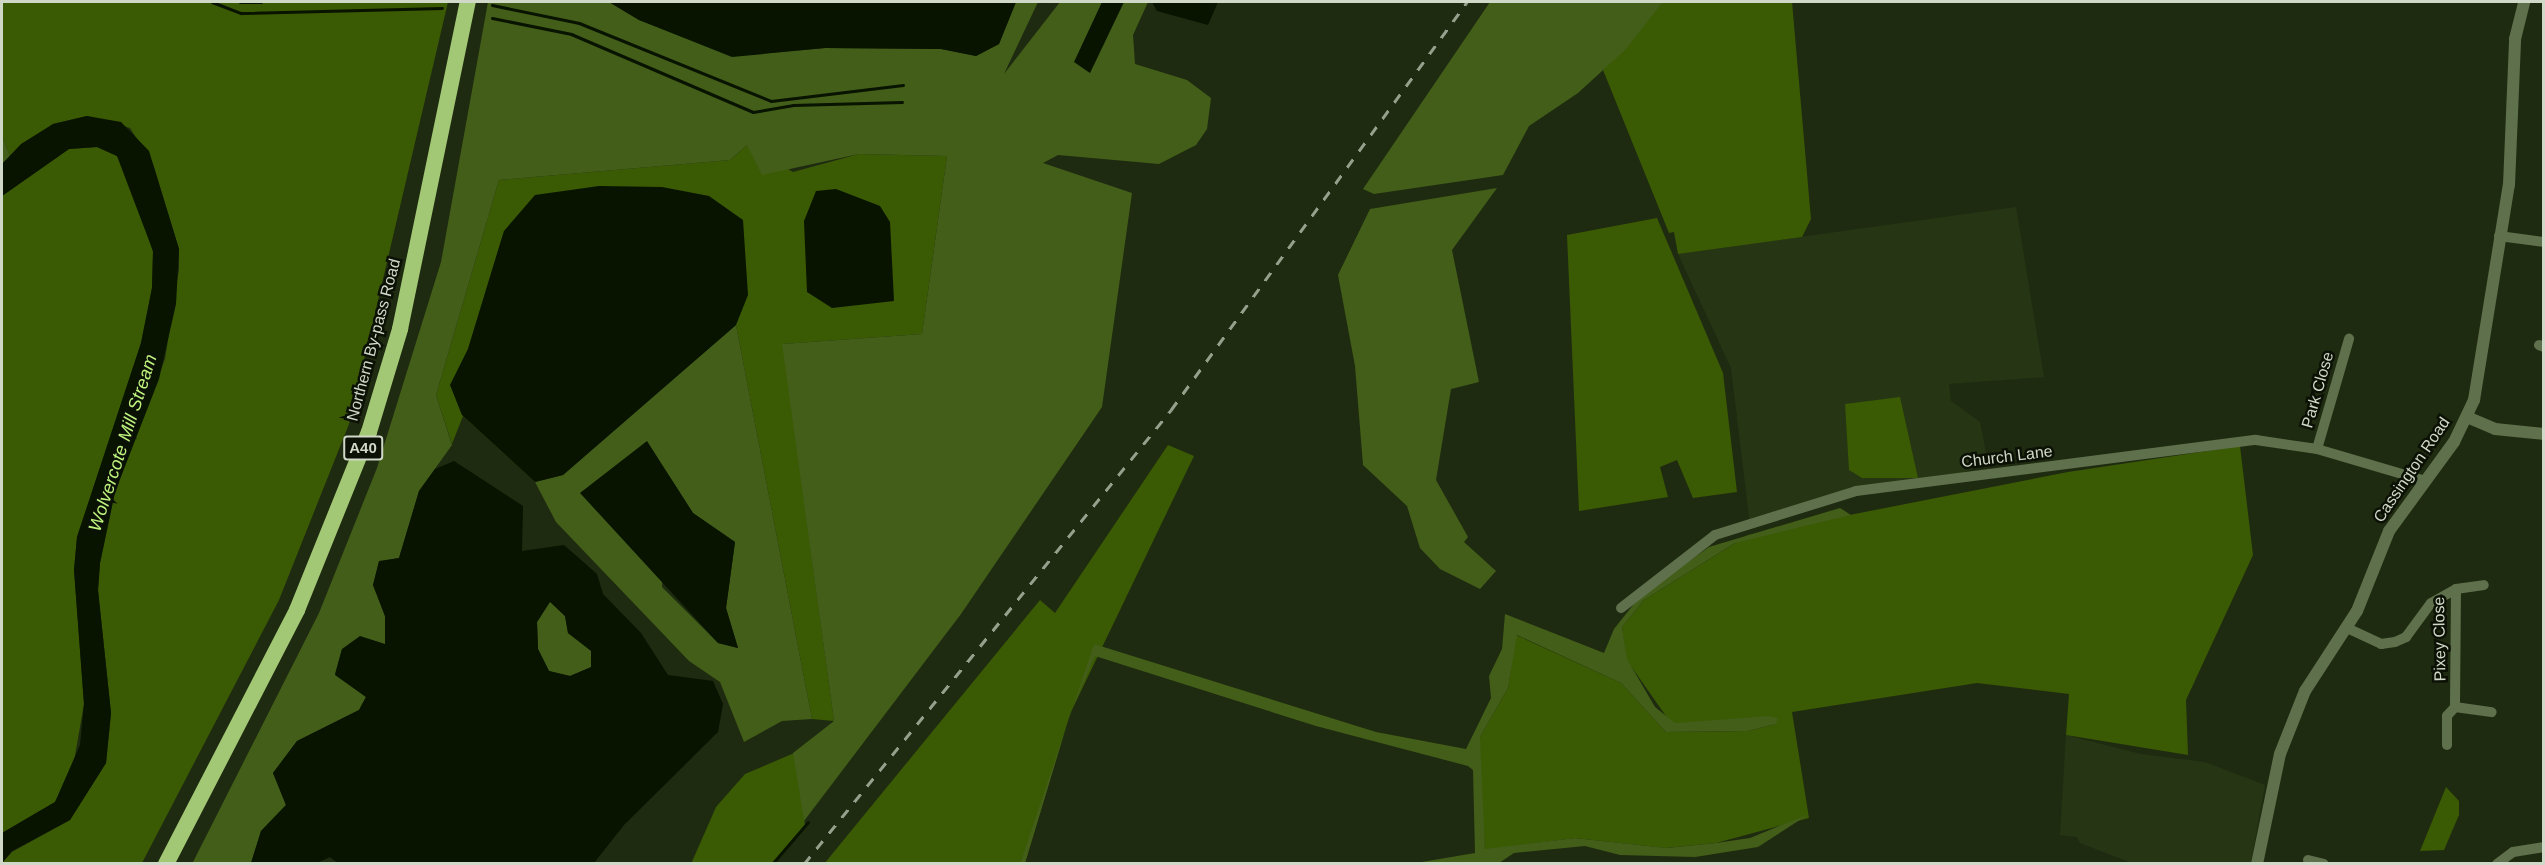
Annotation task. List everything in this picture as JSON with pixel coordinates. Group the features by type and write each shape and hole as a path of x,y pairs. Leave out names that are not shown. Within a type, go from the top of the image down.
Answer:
{"highway":[{"name":"Northern By-pass Road","path":"166,864 297,610 369,432 400,329 468,2"}],"street":[{"name":"Cassington Road","path":"2257,864 2290,722 2309,682 2347,628 2389,531 2467,417 2476,391 2513,139 2515,39 2524,2"},
{"path":"2499,236 2544,242"},
{"name":"Park Close","path":"2317,449 2349,339"},
{"path":"2467,417 2495,429 2544,434"},
{"name":"Church Lane","path":"1622,608 1714,535 1843,494 2256,440 2317,449 2422,480"},
{"path":"2456,589 2484,585"},
{"name":"Pixey Close","path":"2347,628 2381,644 2395,642 2406,637 2432,603 2456,589"},
{"name":"Pixey Close","path":"2447,745 2447,716 2455,707 2456,589"},
{"path":"2455,707 2492,712"},
{"path":"2497,864 2513,852 2544,847"},
{"path":"2308,860 2324,864"}],"shaded area":[{"path":"2016,207 2044,377 1949,384 1951,401 1980,422 1988,463 1944,480 1856,491 1750,525 1731,368 1678,254"},
{"path":"2066,735 2141,754 2205,762 2265,785 2251,863 2132,863 2080,843 2077,837 2060,835"}],"green space":[{"path":"2,2 448,2 349,424 279,600 142,863 2,863 12,852 70,820 106,763 111,713 98,590 100,563 115,492 165,359 179,269 179,249 153,164 130,128 87,116 53,124 10,156 2,136"},
{"path":"488,2 609,2 639,20 732,56 825,48 941,49 976,56 999,44 1016,2 1038,2 1004,74 1060,2 1148,2 1133,35 1135,64 1187,80 1211,98 1207,129 1196,145 1159,164 1058,155 1043,163 1132,193 1102,407 961,614 804,821 793,753 834,721 782,344 922,334 947,156 859,154 762,175 747,145 730,160 499,180 436,395 452,445 419,491 399,558 379,562 373,585 385,616 385,645 342,649 335,674 366,697 359,710 297,741 273,773 286,805 261,831 251,863 192,864 319,613 377,468 441,262"},
{"path":"1490,2 1663,2 1625,50 1578,93 1529,126 1503,175 1374,194 1363,189"},
{"path":"1663,2 1792,2 1811,219 1802,237 1678,254 1674,232 1669,233 1603,70"},
{"path":"2,136 10,156 2,164"},
{"path":"747,145 793,172 859,154 947,156 922,334 783,344 834,721 812,719 736,325 535,482 463,416 452,444 436,395 499,180 730,160","holes":["504,231 462,415 451,385 468,349"]},
{"path":"97,147 117,156 129,176 153,252 152,288 141,343 77,537 74,570 84,704 72,773 55,802 2,833 2,196 69,149"},
{"path":"1497,188 1452,250 1479,382 1451,389 1436,480 1468,537 1464,542 1496,571 1480,589 1440,569 1420,548 1407,506 1363,465 1355,366 1338,275 1370,209"},
{"path":"1657,218 1723,373 1737,492 1693,498 1677,460 1660,467 1668,497 1579,511 1567,235"},
{"path":"736,325 812,719 782,721 744,742 720,682 689,661 556,522 535,482 563,475","holes":["669,476 693,513 735,542 726,608 738,648 718,643 662,587"]},
{"path":"1900,397 1918,478 1862,478 1849,470 1845,404"},
{"path":"1168,445 1194,456 1070,714 1025,863 824,864 1040,600 1055,613"},
{"path":"2240,446 2253,555 2186,700 2188,755 2066,735 2069,694 1977,683 1792,712 1809,818 1716,843 1666,848 1575,838 1485,850 1478,751 1480,737 1508,688 1516,635 1621,683 1666,732 1748,731 1776,724 1675,729 1626,659 1622,627 1644,600 1748,535 2068,472"},
{"path":"1840,508 1851,515 1735,543 1644,600 1622,627 1627,659 1655,707 1675,723 1769,716 1778,718 1776,724 1748,731 1666,732 1621,683 1517,635 1508,688 1480,737 1485,849 1575,838 1667,848 1716,843 1750,838 1809,814 1758,847 1695,857 1620,855 1585,846 1514,853 1499,863 1416,863 1475,853 1473,770 1468,766 1316,726 1095,656 1072,709 1094,644 1376,732 1466,749 1491,698 1489,676 1502,649 1505,614 1604,653 1614,629 1641,595 1709,547"},
{"path":"550,601 565,616 568,633 592,651 592,667 570,676 549,671 538,649 537,622"},
{"path":"1066,727 1025,863 1020,864"},
{"path":"799,751 805,828 774,863 691,864 716,807 745,774"},
{"path":"2446,787 2459,801 2459,815 2444,850 2420,851"}],"water":[{"path":"609,2 1016,2 999,44 976,56 941,49 825,48 732,57 639,20"},
{"path":"1102,2 1124,2 1090,73 1074,62"},
{"path":"1152,2 1218,2 1208,25 1157,11"},
{"name":"Wolvercote Mill Stream","path":"87,116 121,122 149,151 179,249 176,304 159,379 115,492 100,563 98,590 111,713 106,763 70,820 12,851 2,863 2,833 55,802 80,745 84,704 74,570 77,537 141,343 152,288 153,251 117,156 97,147 69,149 2,196 2,164 21,144 53,124"},
{"path":"599,186 662,187 709,196 743,220 748,295 736,325 563,475 535,482 462,415 450,385 468,349 504,231 535,195"},
{"path":"836,189 880,206 890,222 894,301 832,308 807,292 804,221 816,191"},
{"path":"647,441 693,513 735,542 726,608 738,648 718,643 580,493"},
{"path":"454,461 523,506 522,551 564,545 597,574 603,594 641,633 668,675 713,681 723,704 718,732 624,825 594,863 339,864 330,857 317,863 251,863 261,831 286,805 273,773 297,741 359,710 366,697 335,675 342,649 360,636 385,644 385,616 373,585 379,561 399,558 419,491 435,469","holes":["550,602 565,616 568,633 591,651 591,667 570,676 549,671 538,649 537,622"]}],"waterway":[{"path":"212,2 241,13 442,8"},
{"path":"240,2 261,2"},
{"path":"492,5 579,23 771,101 903,85"},
{"path":"492,18 571,34 753,112 793,105 902,102"},
{"path":"772,864 808,822"}],"railway":[{"path":"804,864 1171,410 1467,2"}]}
